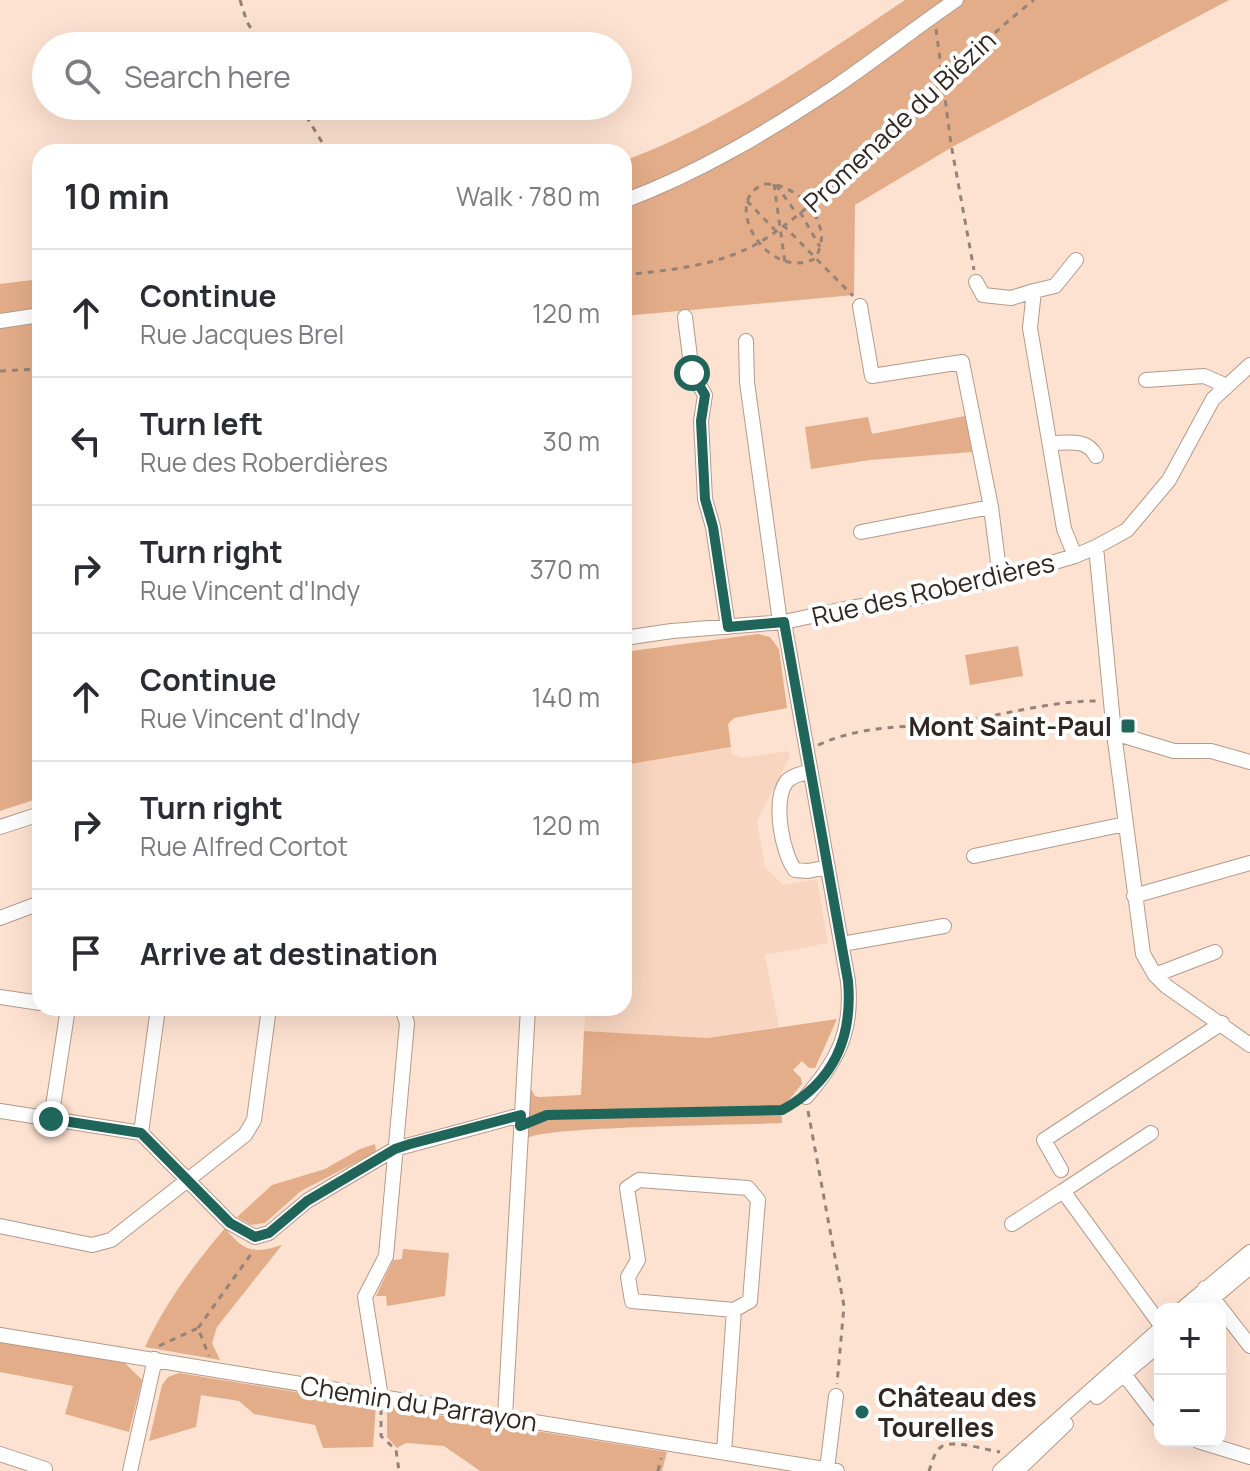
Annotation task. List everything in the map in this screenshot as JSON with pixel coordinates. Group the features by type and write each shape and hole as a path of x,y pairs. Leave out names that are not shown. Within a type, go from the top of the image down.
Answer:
{"street":[{"name":"Promenade du Biézin","path":"632,198 743,145 836,86 956,0"},
{"path":"976,282 983,295 1011,298 1055,286 1076,260"},
{"path":"1034,291 1030,328 1064,529 1075,556"},
{"path":"860,306 872,376 962,362 991,507 1000,578"},
{"path":"0,321 32,316"},
{"path":"685,317 692,373 705,395 701,421 705,499 713,527 728,627"},
{"path":"746,341 747,382 782,622 842,944 851,1010 841,1047 826,1074 806,1097"},
{"name":"Rue des Roberdières","path":"632,637 782,622 904,600 1000,578 1096,547 1127,530 1169,480 1213,399 1250,365"},
{"path":"1146,380 1204,376 1227,386"},
{"path":"1050,443 1085,444 1092,448 1096,456"},
{"path":"861,532 991,507"},
{"path":"1096,547 1114,733 1143,954 1155,975 1166,986 1250,1045"},
{"path":"1114,733 1174,751 1211,751 1250,762"},
{"path":"811,772 787,782 781,797 782,844 795,870 828,867"},
{"path":"0,827 32,817"},
{"path":"974,856 1125,824"},
{"path":"1134,896 1250,863"},
{"path":"0,918 32,906"},
{"path":"842,944 944,926"},
{"path":"1155,975 1215,952"},
{"path":"0,997 32,1002"},
{"path":"51,1119 67,1016"},
{"path":"141,1133 157,1016"},
{"path":"0,1226 92,1245 111,1240 188,1180 245,1135 254,1120 268,1016"},
{"path":"381,1397 365,1297 386,1256 407,1023 405,1016"},
{"path":"505,1416 527,1016"},
{"path":"1061,1170 1044,1140 1222,1023"},
{"path":"0,1111 141,1133 230,1223 255,1237 269,1233 307,1201 395,1149 520,1121"},
{"path":"1012,1224 1151,1133"},
{"path":"639,1180 748,1188 758,1200 753,1286 750,1301 734,1310 632,1301 628,1277 638,1260 627,1188 639,1180"},
{"path":"1063,1191 1154,1318"},
{"path":"1203,1303 1209,1293 1250,1252"},
{"path":"1192,1303 1250,1267"},
{"path":"1209,1293 1250,1346"},
{"path":"724,1452 734,1310"},
{"path":"1017,1471 1154,1333"},
{"name":"Chemin du Parrayon","path":"0,1335 832,1470"},
{"path":"1000,1471 1120,1370 1154,1348"},
{"path":"130,1471 155,1359"},
{"path":"1120,1370 1154,1413"},
{"path":"832,1470 836,1396"},
{"path":"1218,1447 1250,1457"},
{"path":"0,1454 45,1469"}],"path":[{"path":"240,0 253,32"},
{"name":"Promenade du Biézin","path":"632,274 678,270 722,258 759,242 799,214 876,148 998,29 1034,0"},
{"path":"934,14 951,144 976,282"},
{"path":"309,120 323,144"},
{"path":"775,184 820,247"},
{"path":"775,184 785,263"},
{"path":"775,184 791,190 808,206 817,219 822,235 816,258 806,264 785,263 759,242 745,214 747,201 757,187 775,184"},
{"path":"747,201 775,231"},
{"path":"782,226 847,287 860,306"},
{"path":"0,371 32,369"},
{"path":"807,749 841,735 874,727 954,722 1034,706 1111,701"},
{"path":"520,1121 547,1115 782,1110 806,1097 844,1306 836,1396"},
{"path":"155,1359 158,1346 198,1328 255,1249 255,1237"},
{"path":"198,1328 215,1370"},
{"path":"381,1397 381,1436 396,1450 399,1471"},
{"path":"929,1471 938,1449 945,1445 1016,1455"}],"shaded area":[{"path":"905,0 1229,0 954,146 855,205 854,295 632,315 632,158 698,128 804,67"},
{"path":"32,280 32,801 0,811 0,284"},
{"path":"965,416 972,452 870,460 811,469 805,427 868,417 872,434"},
{"path":"758,634 770,637 779,649 787,708 734,718 728,724 731,747 632,764 632,651"},
{"path":"1018,646 1023,676 970,685 965,655"},
{"path":"731,747 732,754 742,758 789,751 790,757 757,821 765,867 783,885 817,879 828,943 765,955 779,1027 707,1038 584,1031 585,1016 632,1016 632,764"},
{"path":"837,1019 815,1068 809,1068 802,1061 793,1070 801,1078 802,1084 781,1105 782,1123 569,1131 528,1138 530,1087 539,1097 581,1095 584,1031 707,1038"},
{"path":"375,1144 376,1152 301,1191 265,1223 251,1225 237,1217 272,1185 325,1169"},
{"path":"225,1228 250,1249 264,1250 282,1245 217,1327 212,1343 220,1360 145,1347 181,1285"},
{"path":"403,1249 449,1253 445,1296 387,1306 386,1296 376,1296 393,1260 402,1259"},
{"path":"0,1342 123,1361 142,1380 129,1432 65,1414 73,1386 0,1372"},
{"path":"179,1373 376,1405 373,1447 323,1448 315,1425 254,1414 239,1401 201,1395 196,1427 149,1441 162,1385 168,1377"},
{"path":"387,1407 667,1452 662,1471 480,1471 444,1446 406,1443 397,1448 387,1437"}],"place":[{"name":"Mont Saint-Paul","path":"1128,726"},
{"name":"Château des Tourelles","path":"862,1412"}],"route":[{"path":"51,1119 141,1133 230,1223 255,1237 269,1233 307,1201 395,1149 410,1144 521,1115 520,1126 547,1115 782,1110 806,1097 826,1074 841,1047 851,1010 784,622 728,627 713,527 705,499 701,421 705,395 692,373"}]}
